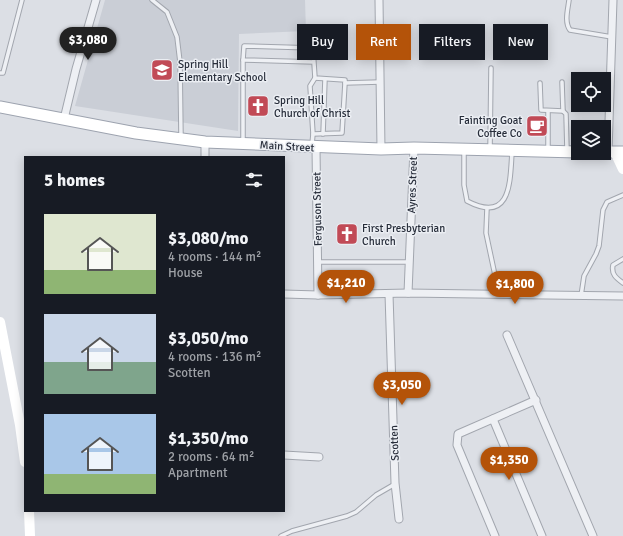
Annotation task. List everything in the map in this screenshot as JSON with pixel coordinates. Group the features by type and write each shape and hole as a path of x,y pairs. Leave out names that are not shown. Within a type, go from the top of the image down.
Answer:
{"main road":[{"name":"Main Street","path":"0,107 136,133 206,142 381,149 414,148 571,151"},
{"path":"612,152 623,169"},
{"path":"0,322 20,425 24,455"},
{"path":"29,512 30,536"}],"street":[{"path":"64,119 76,69 96,0"},
{"path":"379,0 381,149"},
{"path":"612,152 613,0"},
{"path":"205,156 206,142"},
{"name":"Ferguson Street","path":"314,147 318,295"},
{"name":"Ayres Street","path":"408,293 414,148"},
{"path":"285,294 318,295 408,293 623,296"},
{"name":"Scotten","path":"389,294 395,483 399,519"},
{"path":"507,335 593,536"},
{"path":"495,536 456,445 458,434 536,400"},
{"path":"494,419 542,536"},
{"path":"285,455 319,457"}],"lane":[{"path":"0,73 3,73 22,0"},
{"path":"152,0 167,12 178,37 180,62 181,139"},
{"path":"569,0 567,21 570,30 612,37"},
{"path":"243,144 244,46 313,48 315,78 310,86 314,147"},
{"path":"243,60 314,62"},
{"path":"490,150 491,68"},
{"path":"312,134 342,133 345,80 315,78"},
{"path":"323,134 325,79"},
{"path":"344,83 380,82"},
{"path":"562,82 563,111 566,114 571,145"},
{"path":"540,83 541,110 563,111"},
{"path":"548,111 548,151"},
{"path":"464,150 464,185 467,201 479,207 487,208 500,205 506,194 510,184 512,151"},
{"path":"581,296 584,276 599,246 603,210 607,202 623,195"},
{"path":"487,208 486,233 499,295"},
{"path":"623,259 613,266 612,271 615,277 623,283"},
{"path":"317,262 409,262"},
{"path":"281,536 292,531 347,516 356,512 376,495 395,483"}],"shaded area":[{"name":"Spring Hill Elementary School","path":"105,0 305,0 306,24 297,24 297,31 239,34 238,131 75,106"}],"place":[{"name":"Spring Hill Elementary School","path":"162,70"},
{"name":"Spring Hill Church of Christ","path":"258,106"},
{"name":"Fainting Goat Coffee Co","path":"537,126"},
{"name":"First Presbyterian Church","path":"347,234"}]}
